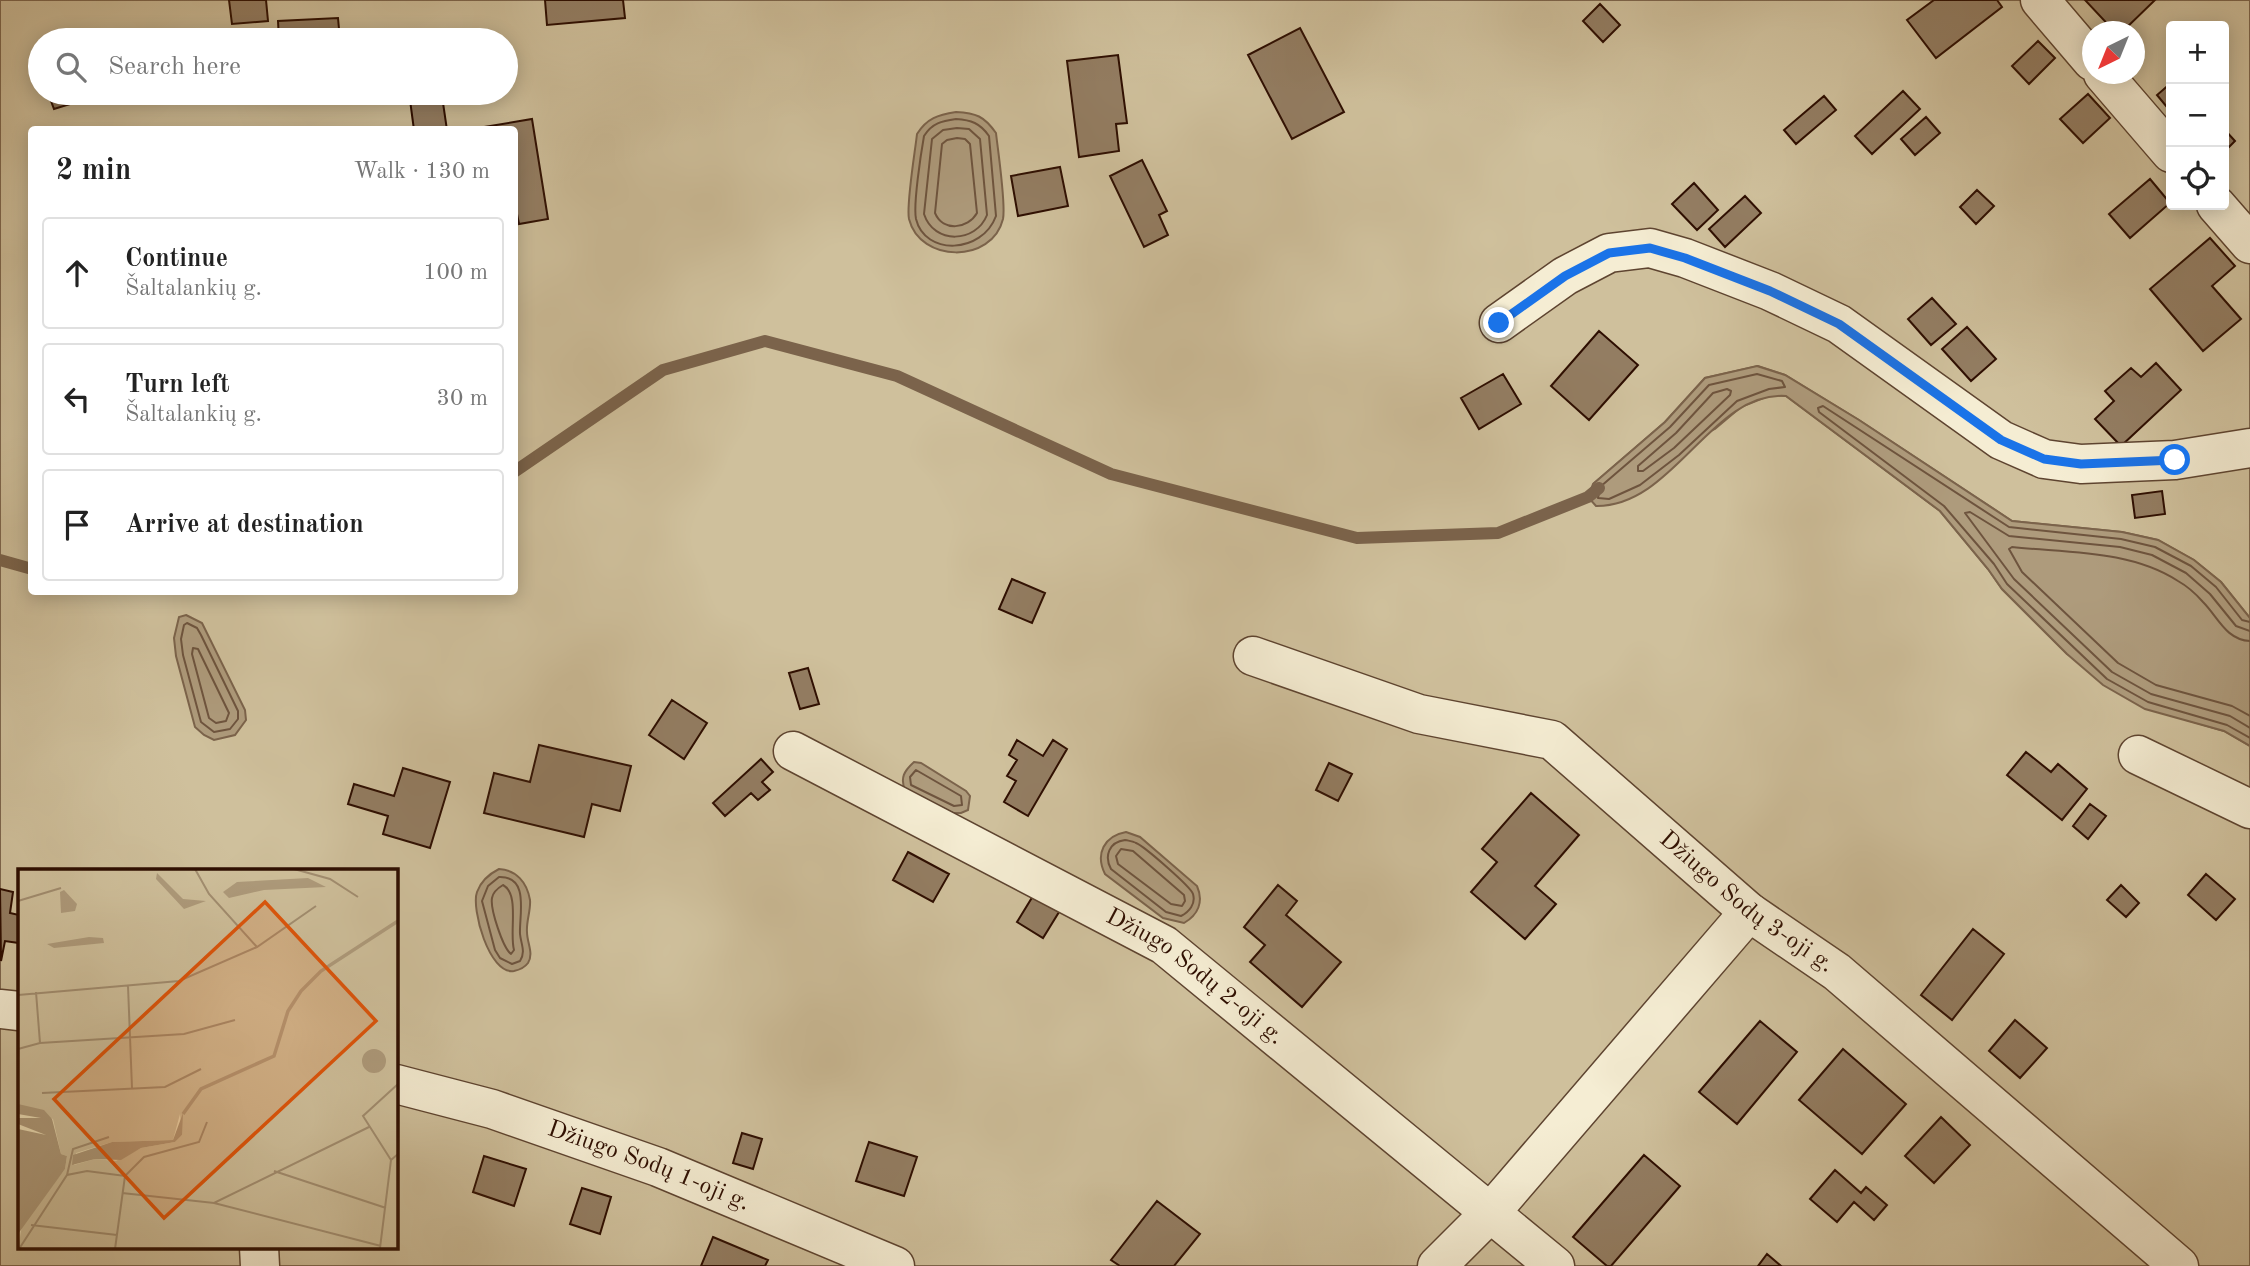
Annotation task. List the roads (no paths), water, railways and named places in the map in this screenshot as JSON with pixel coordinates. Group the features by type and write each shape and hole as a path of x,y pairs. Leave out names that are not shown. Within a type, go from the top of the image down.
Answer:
{"street":[{"path":"2040,0 2082,49"},
{"path":"2112,84 2166,147"},
{"path":"2220,210 2250,244"},
{"path":"1499,323 1565,276 1609,253 1650,248 1685,258 1770,291 1839,324 2001,440 2044,459 2081,464 2175,460 2250,448"},
{"name":"Džiugo Sodų 3-oji g.","path":"1253,656 1419,714 1552,740 1749,912 1837,972 2179,1266"},
{"name":"Džiugo Sodų 2-oji g.","path":"793,751 1164,945 1555,1266"},
{"path":"2138,755 2250,809"},
{"path":"1437,1266 1491,1212 1749,912"},
{"path":"0,1009 18,1011"},
{"name":"Džiugo Sodų 1-oji g.","path":"397,1084 492,1109 658,1167 895,1266"},
{"path":"259,1248 260,1266"}],"water":[{"path":"956,112 979,117 996,133 1004,212 996,234 985,244 956,252 927,244 916,233 908,212 917,134 934,118"},
{"path":"1757,366 1785,375 1859,420 2012,521 2122,532 2158,540 2194,560 2221,582 2250,618 2250,746 2224,731 2145,709 2103,685 2067,654 2002,589 1940,511 1786,396 1760,399 1736,411 1648,489 1623,501 1596,506 1588,497 1593,484 1665,422 1705,378"},
{"path":"186,615 202,623 245,710 246,720 235,735 214,740 195,727 176,656 174,638 179,617"},
{"path":"914,762 921,763 966,791 970,796 968,810 953,813 905,790 904,775"},
{"path":"1126,832 1140,837 1197,886 1200,903 1189,920 1184,923 1163,918 1105,874 1101,860 1104,847 1112,837"},
{"path":"499,869 520,878 530,900 527,936 530,959 525,966 514,971 497,963 490,952 479,925 477,912 479,888 486,878"}],"waterway":[{"path":"518,469 663,370 765,341 897,376 1111,474 1357,538 1498,533 1588,497 1599,488"},
{"path":"0,560 28,568"}]}
